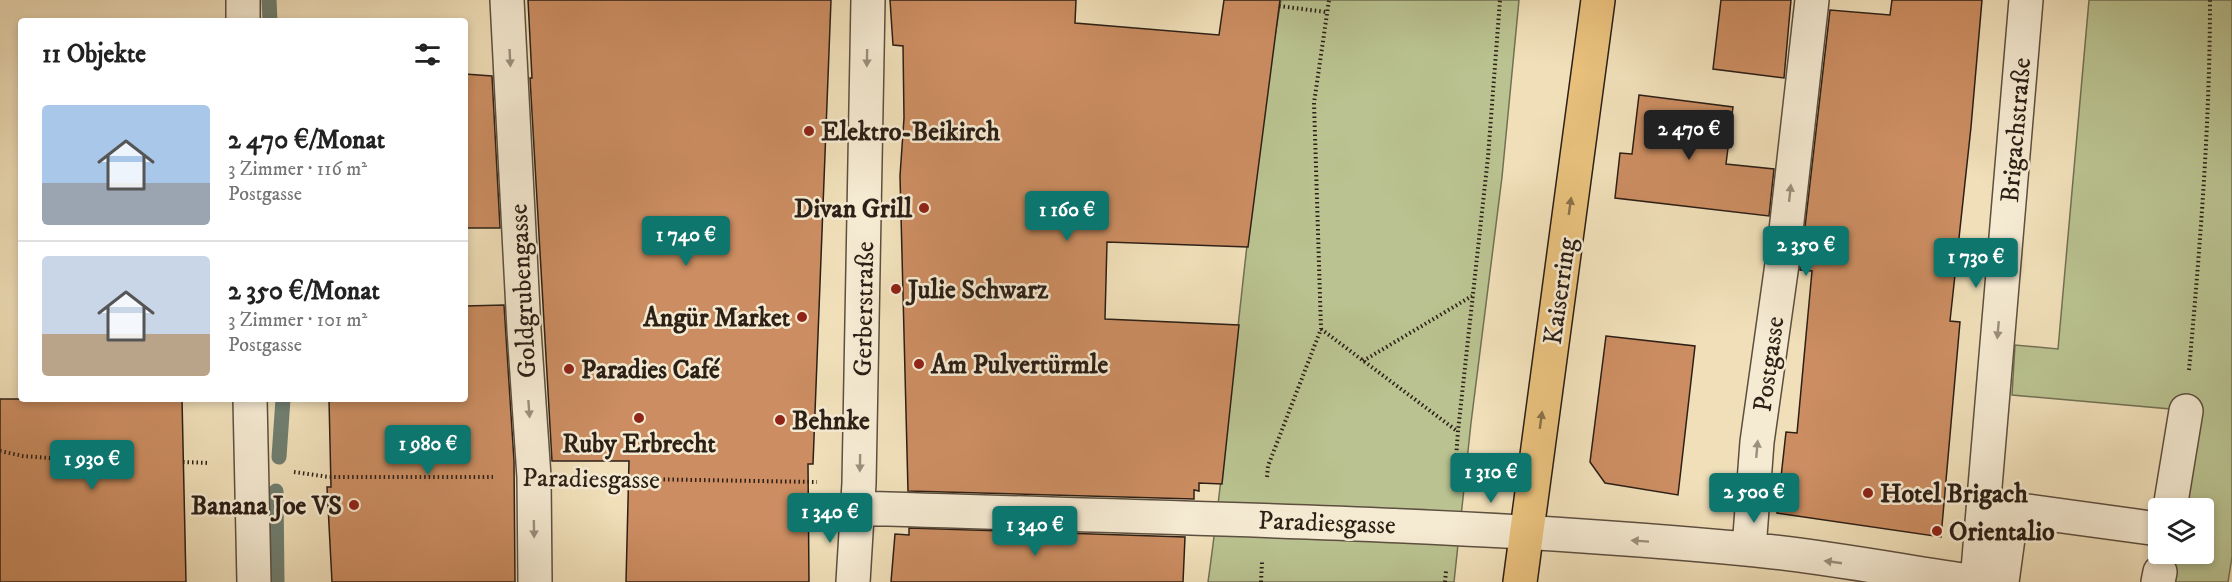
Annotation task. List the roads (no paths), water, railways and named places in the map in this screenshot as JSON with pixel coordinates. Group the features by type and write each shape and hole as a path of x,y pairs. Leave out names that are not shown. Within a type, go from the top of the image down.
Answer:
{"main road":[{"name":"Kaiserring","path":"1520,582 1598,0"}],"street":[{"path":"243,0 243,18"},
{"name":"Goldgrubengasse","path":"507,0 534,477 535,582"},
{"name":"Gerberstraße","path":"853,582 858,496 868,0"},
{"name":"Postgasse","path":"1749,549 1757,442 1784,257 1812,0"},
{"name":"Brigachstraße","path":"1976,582 2026,0"},
{"path":"250,402 254,582"},
{"path":"2172,498 2186,411"},
{"name":"Paradiesgasse","path":"858,496 1451,527 1749,549 1976,582"},
{"path":"2002,582 2012,509 2148,528"}],"waterway":[{"path":"269,0 270,18"},
{"path":"279,457 283,402"},
{"path":"276,491 277,582"}],"place":[{"name":"Elektro-Beikirch","path":"809,131"},
{"name":"Divan Grill","path":"924,208"},
{"name":"Julie Schwarz","path":"896,289"},
{"name":"Angür Market","path":"802,317"},
{"name":"Am Pulvertürmle","path":"919,364"},
{"name":"Paradies Café","path":"569,369"},
{"name":"Ruby Erbrecht","path":"639,418"},
{"name":"Behnke","path":"780,420"},
{"name":"Hotel Brigach","path":"1868,493"},
{"name":"Banana Joe VS","path":"354,505"},
{"name":"Orientalio","path":"1937,531"}]}
